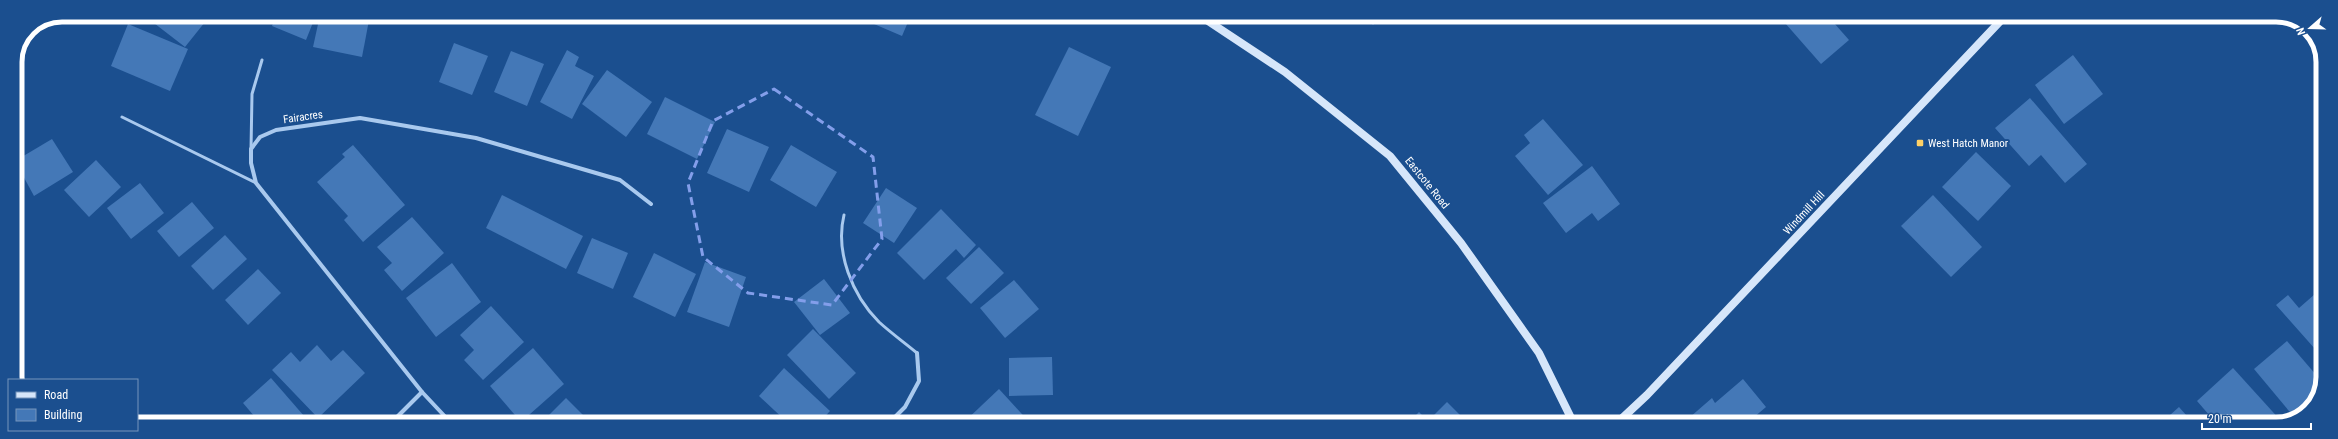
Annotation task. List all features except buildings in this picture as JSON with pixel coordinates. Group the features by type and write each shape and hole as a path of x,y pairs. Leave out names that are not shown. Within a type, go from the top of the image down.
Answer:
{"main road":[{"name":"Eastcote Road","path":"1210,22 1285,72 1390,156 1461,243 1539,353 1571,417"},
{"name":"Windmill Hill","path":"1623,417 1647,395 1999,22"}],"street":[{"name":"Fairacres","path":"251,149 260,137 276,130 360,118 476,138 620,180 651,204"},
{"path":"251,149 251,163 256,183 422,392 445,417"},
{"path":"895,417 905,407 918,381 917,354"},
{"path":"397,417 422,392"}],"lane":[{"path":"251,149 252,94 262,60"},
{"path":"122,117 256,183"},
{"path":"844,215 841,237 843,256 852,286 878,321 917,354"}],"highlighted area":[{"path":"774,89 873,157 882,239 832,305 748,293 703,257 688,183 713,121"}],"place":[{"name":"West Hatch Manor","path":"1920,143"}]}
